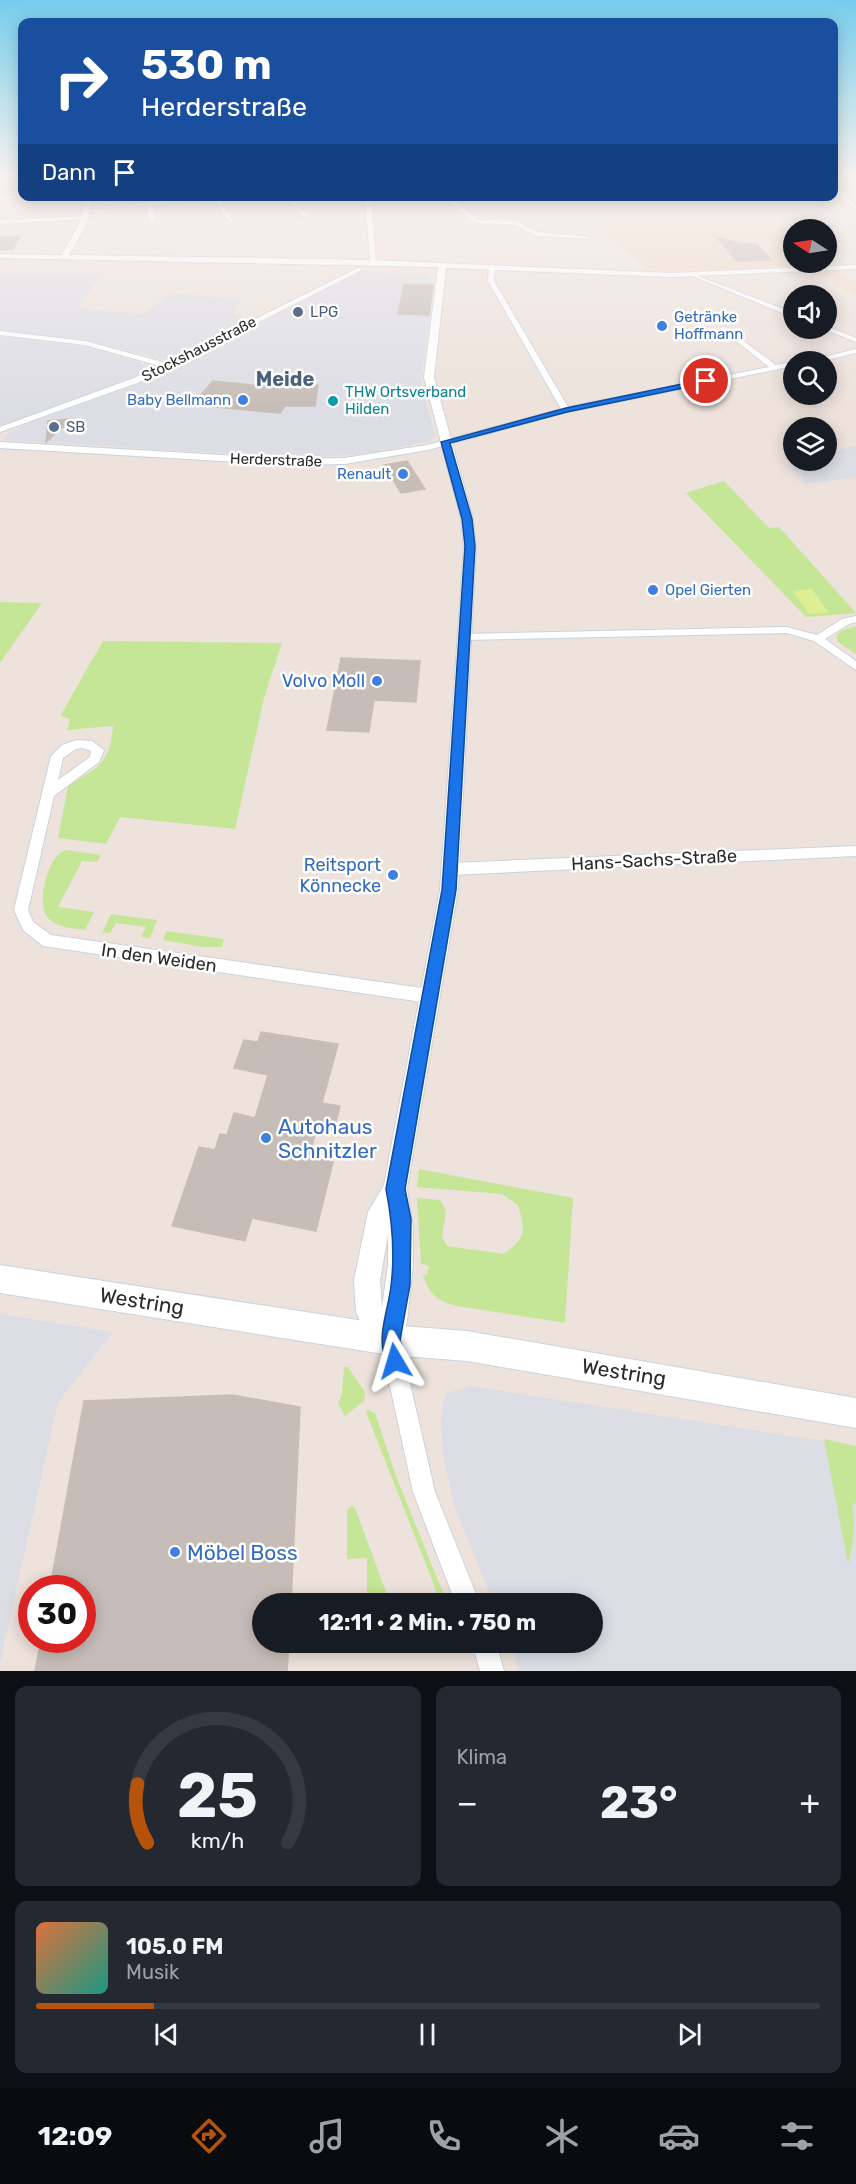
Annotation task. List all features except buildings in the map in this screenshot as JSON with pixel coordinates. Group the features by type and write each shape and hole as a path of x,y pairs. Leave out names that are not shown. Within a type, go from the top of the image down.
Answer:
{"main road":[{"name":"Westring","path":"0,1279 390,1340 467,1346 856,1413"}],"street":[{"path":"364,265 365,253"},
{"path":"0,256 334,262 430,273 441,268"},
{"path":"364,265 489,267 658,275 856,267"},
{"name":"Stockshausstraße","path":"0,430 138,380 364,265"},
{"path":"489,267 491,282 566,410"},
{"path":"441,268 440,298 429,377 467,519 470,546 451,868 396,1189 380,1212 367,1280 369,1312 390,1340 424,1492 464,1593"},
{"path":"430,273 439,285"},
{"path":"692,274 783,311"},
{"path":"723,328 775,368"},
{"path":"837,332 856,340"},
{"path":"0,333 86,343 166,365"},
{"path":"837,355 855,351"},
{"name":"Herderstraße","path":"0,445 318,462 368,459 445,442 566,410 783,366"},
{"path":"818,639 846,621 856,620"},
{"path":"465,637 786,630 818,639 856,666"},
{"name":"In den Weiden","path":"48,794 21,910 28,926 48,941 429,996"},
{"name":"Hans-Sachs-Straße","path":"451,868 856,851"},
{"path":"487,1653 492,1671"}],"shaded area":[{"path":"630,253 783,253 783,267 653,272"},
{"path":"837,272 856,283 856,296 816,273"},
{"path":"0,273 103,273 77,308 142,314 173,293 240,300 234,314 248,319 166,360 88,341 0,330"},
{"path":"356,273 424,275 430,277 434,285 421,380 435,437 430,441 363,454 302,458 3,440 7,434 27,424 135,385"},
{"path":"0,336 93,348 153,367 118,385 0,426"},
{"path":"856,446 856,477 807,484 794,471 837,471 837,451"},
{"path":"0,1314 113,1332 58,1402 0,1663"},
{"path":"470,1386 856,1446 856,1671 519,1671 513,1653 603,1653 603,1593 490,1593 456,1511 443,1456 441,1418 448,1393"}],"green space":[{"path":"724,481 769,528 779,527 856,613 806,617 686,493"},
{"path":"812,589 829,613 809,614 793,591"},
{"path":"0,602 42,603 0,663"},
{"path":"856,626 856,654 838,642 836,636 841,631"},
{"path":"103,641 282,643 264,698 235,829 120,817 106,844 58,838 68,786 95,769 109,749 113,726 67,730 70,719 60,716"},
{"path":"67,850 101,855 97,862 82,861 58,907 94,912 85,930 57,924 45,913 43,893 45,881 54,860 60,853"},
{"path":"111,914 157,920 150,938 141,937 146,927 116,923 110,933 102,933"},
{"path":"166,931 224,939 222,947 202,947 163,940"},
{"path":"419,1169 573,1198 565,1323 457,1306 435,1296 427,1286 423,1274 427,1275 429,1266 421,1264 417,1198 440,1200 446,1210 442,1237 447,1246 504,1254 517,1243 523,1227 518,1205 502,1194 417,1187"},
{"path":"344,1367 348,1367 365,1392 364,1401 345,1416 338,1403 342,1393"},
{"path":"368,1410 375,1413 396,1476 443,1593 437,1593 366,1412"},
{"path":"824,1439 856,1446 856,1502 852,1506 853,1535 848,1564"},
{"path":"352,1505 355,1508 386,1593 367,1593 367,1558 347,1559 347,1510"}],"place":[{"name":"LPG","path":"298,312"},
{"name":"Getränke Hoffmann","path":"662,326"},
{"name":"Baby Bellmann","path":"243,400"},
{"name":"THW Ortsverband Hilden","path":"333,401"},
{"name":"SB","path":"54,427"},
{"name":"Renault","path":"403,474"},
{"name":"Opel Gierten","path":"653,590"},
{"name":"Volvo Moll","path":"377,681"},
{"name":"Reitsport Könnecke","path":"393,875"},
{"name":"Autohaus Schnitzler","path":"266,1138"},
{"name":"Möbel Boss","path":"175,1552"}],"district":[{"name":"Meide","path":"285,379"}],"route":[{"path":"395,1361 390,1340 401,1285 401,1219 396,1189 399,1161 449,890 470,546 467,519 445,442 566,410 706,381"}]}
